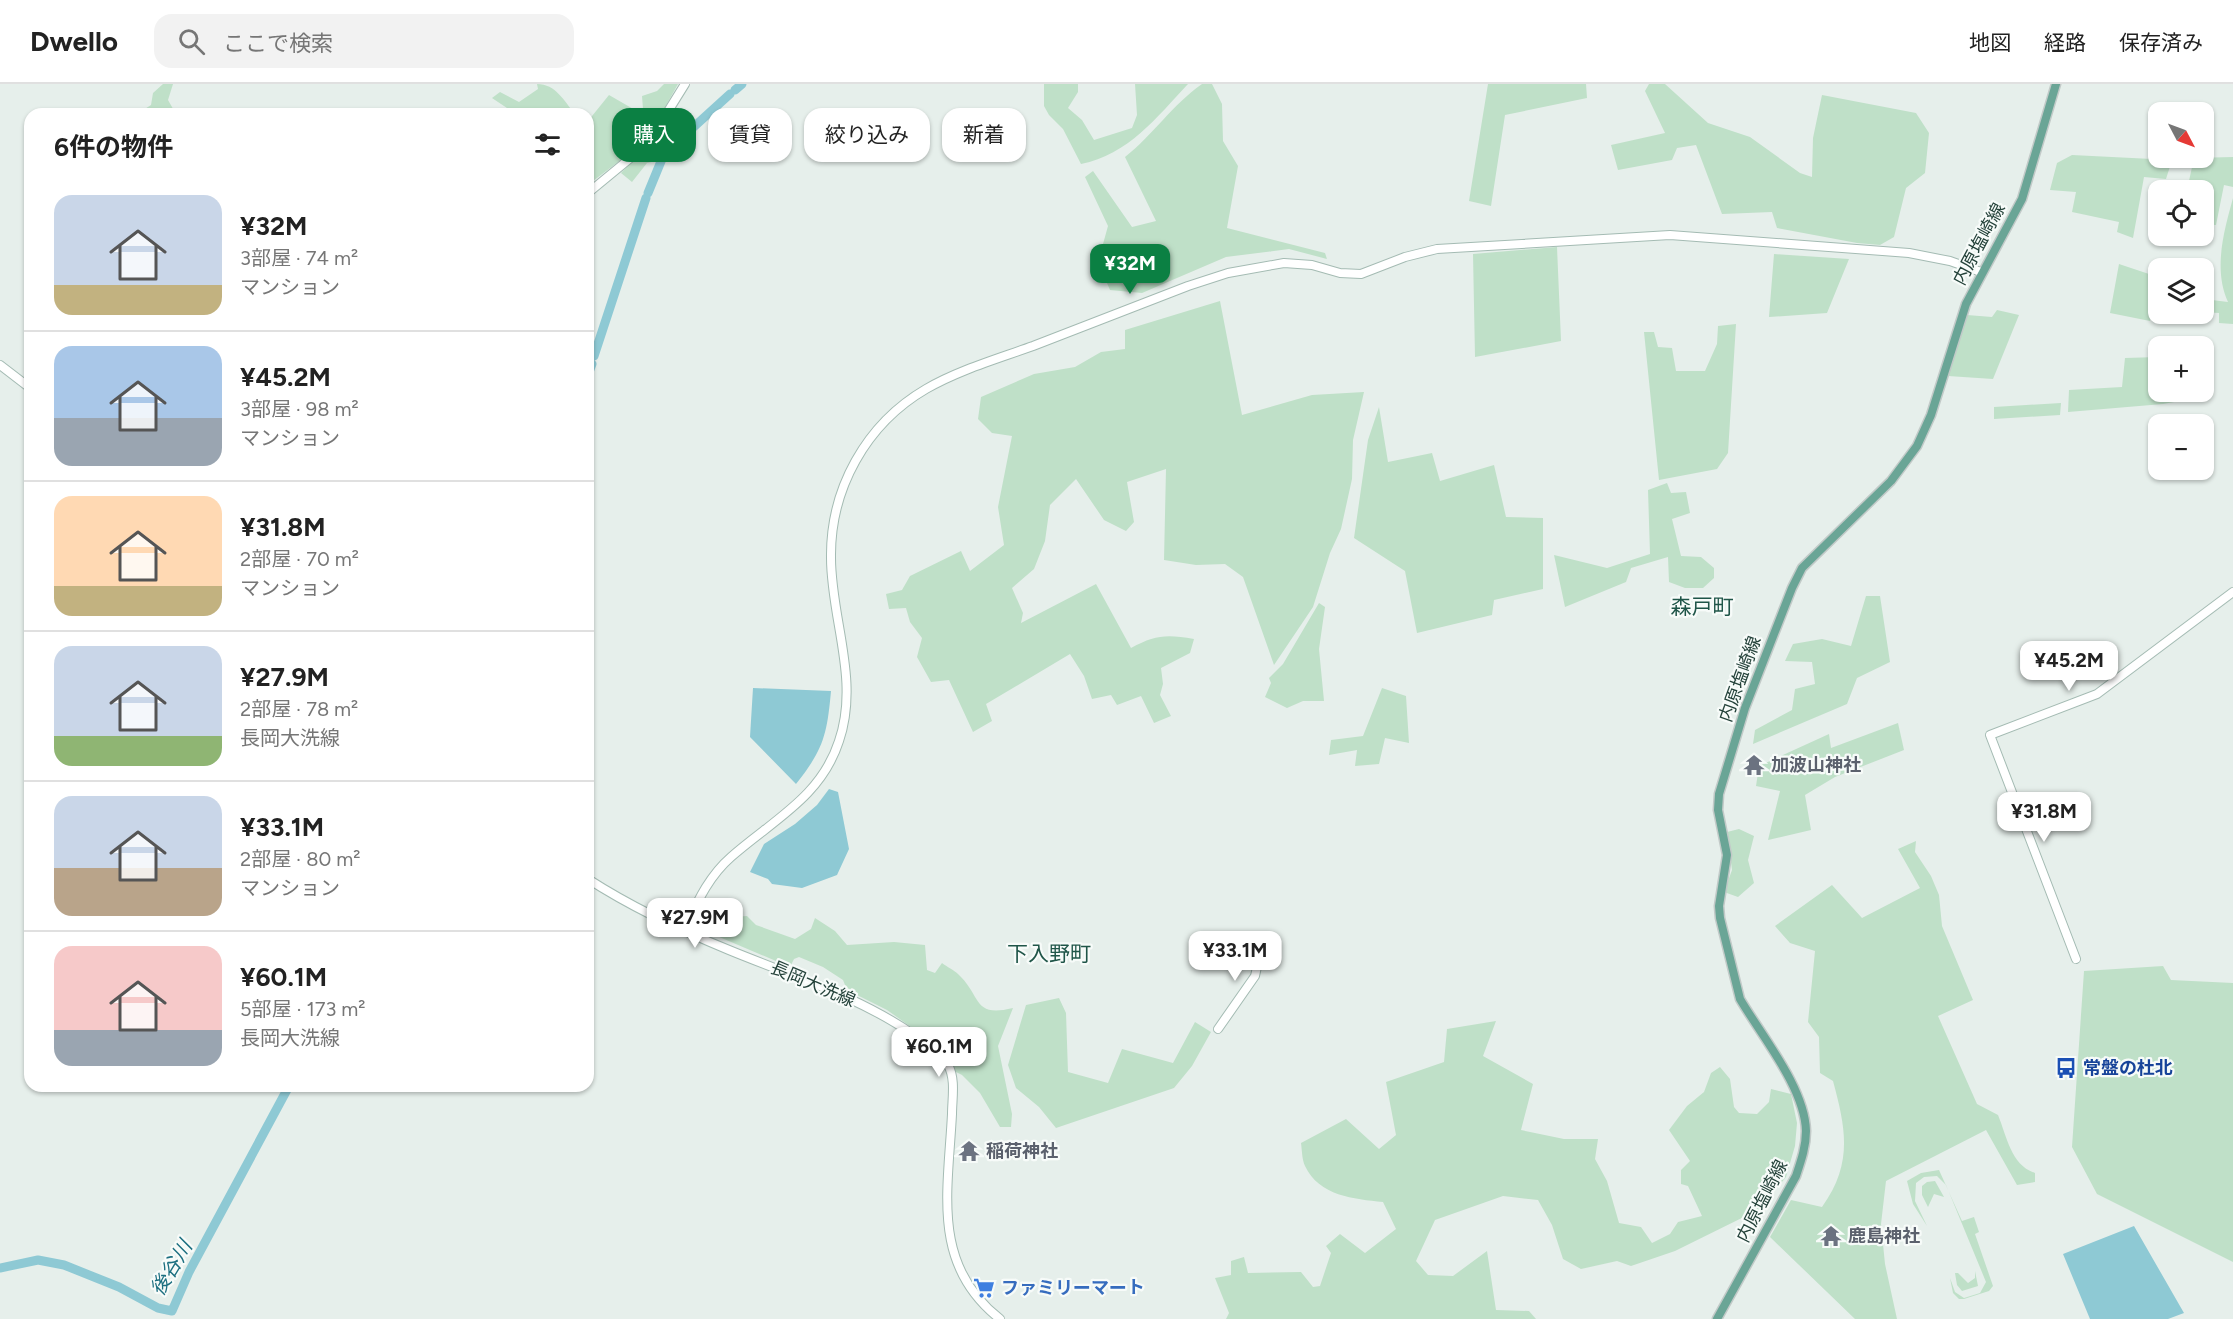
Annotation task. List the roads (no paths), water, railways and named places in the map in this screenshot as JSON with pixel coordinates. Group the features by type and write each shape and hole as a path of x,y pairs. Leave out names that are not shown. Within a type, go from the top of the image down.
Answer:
{"main road":[{"name":"内原塩崎線","path":"1717,1319 1796,1176 1804,1152 1806,1130 1796,1094 1740,999 1735,986 1719,912 1727,855 1719,816 1719,794 1745,708 1791,588 1810,559 1891,482 1910,459 1931,415 1961,318 1981,272 2022,199 2056,84"}],"street":[{"path":"594,188 639,151 657,129 685,84"},
{"path":"684,930 699,898 717,871 731,857 798,805 830,764 841,735 847,703 846,671 831,561 832,533 839,498 855,460 874,433 900,406 940,382 1188,286 1228,273 1276,263 1298,263 1340,273 1361,274 1405,257 1437,249 1670,235 1909,253 1950,261 1981,272"},
{"path":"0,365 24,383"},
{"path":"2076,959 1990,735 2097,694 2233,592"},
{"name":"長岡大洗線","path":"594,883 636,910 876,1011 924,1042 945,1061 950,1072 953,1094 947,1219 949,1242 966,1283 979,1301 996,1318"},
{"path":"1218,1029 1255,976 1263,940"}],"water":[{"path":"753,688 831,691 826,730 813,761 796,784 750,737"},
{"path":"829,789 838,792 849,849 837,875 802,888 772,884 768,879 750,872 764,844 795,824 817,805"},
{"path":"2134,1226 2184,1313 2168,1319 2090,1319 2063,1254"}],"waterway":[{"name":"後谷川","path":"735,90 742,84"},
{"name":"後谷川","path":"648,193 664,154 730,94"},
{"name":"後谷川","path":"594,356 646,198"},
{"name":"後谷川","path":"0,1268 38,1260 64,1265 119,1287 158,1308 172,1311 189,1272 286,1092"}],"place":[{"name":"加波山神社","path":"1754,765"},
{"name":"常盤の杜北","path":"2066,1068"},
{"name":"稲荷神社","path":"969,1151"},
{"name":"鹿島神社","path":"1831,1236"},
{"name":"ファミリーマート","path":"984,1288"}],"district":[{"name":"森戸町","path":"1702,606"},
{"name":"下入野町","path":"1049,953"}]}
